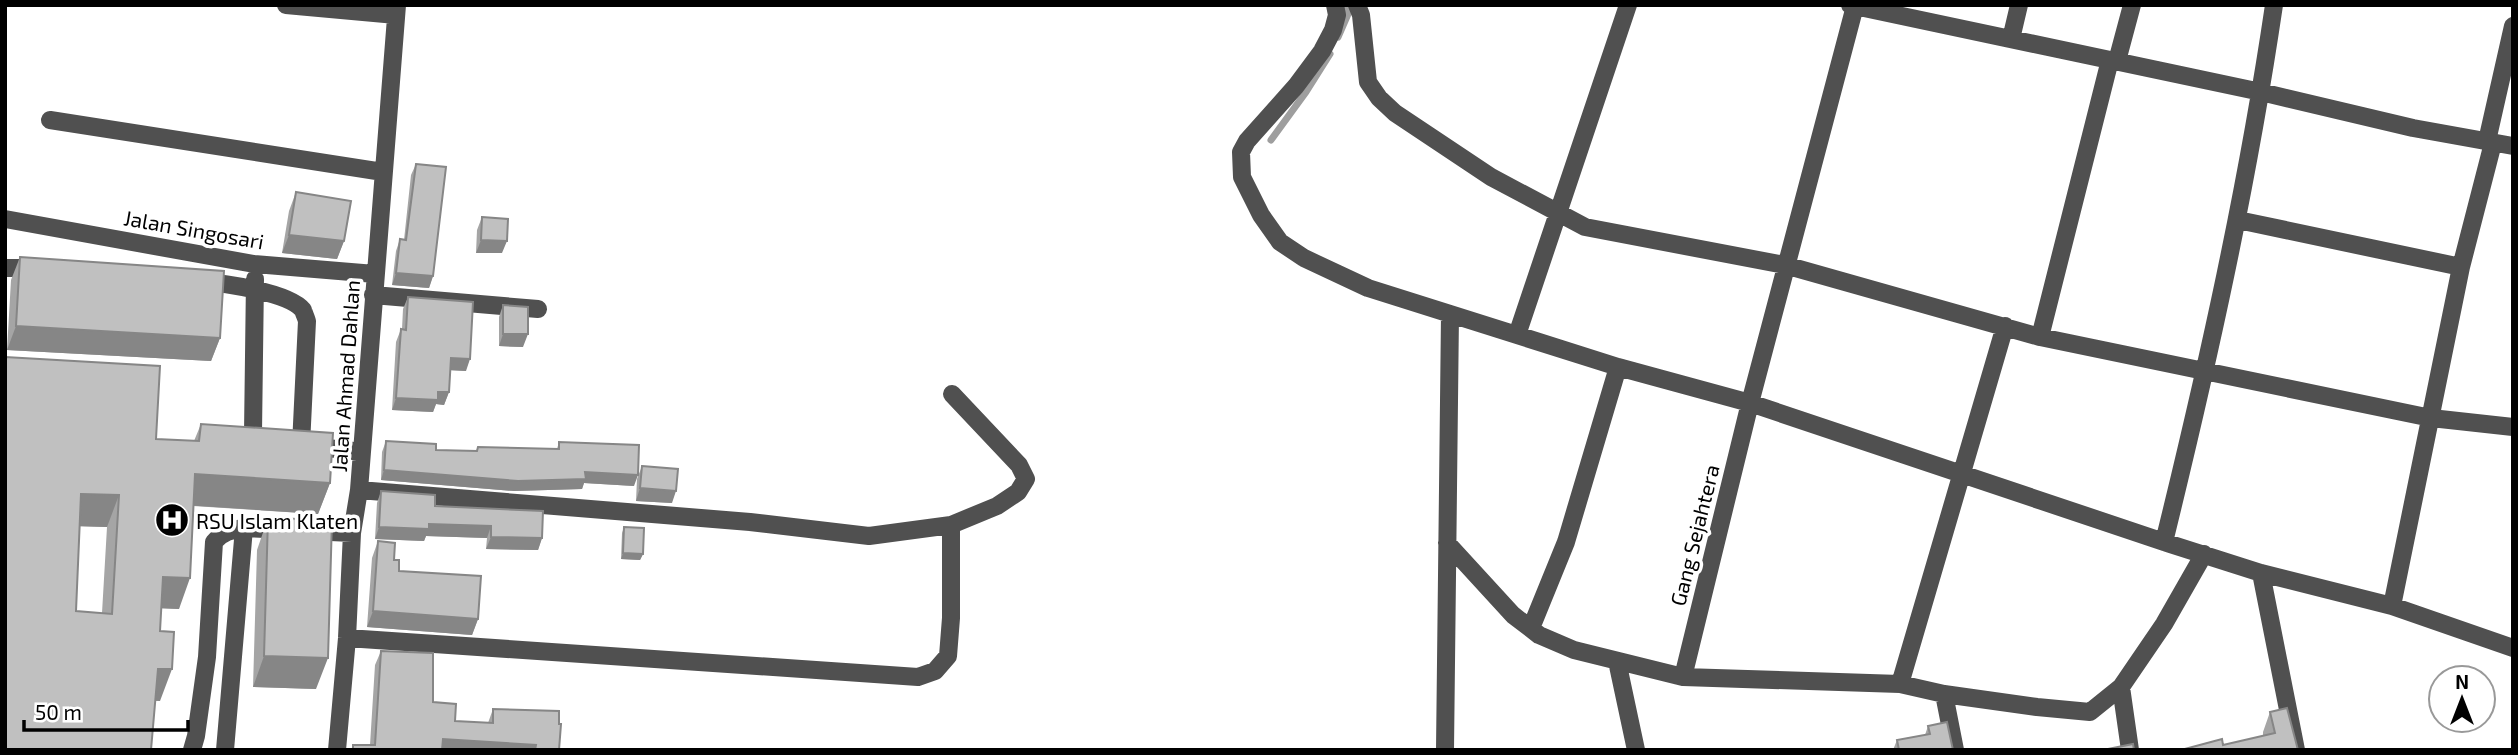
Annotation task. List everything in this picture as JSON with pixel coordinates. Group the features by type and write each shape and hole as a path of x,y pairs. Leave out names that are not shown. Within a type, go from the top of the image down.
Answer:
{"street":[{"path":"286,5 396,10"},
{"path":"1335,5 1333,30 1322,51 1296,86 1247,141 1241,152 1242,177 1261,215 1280,242 1304,258 1368,288 1618,368 1750,403 2164,542 2261,573 2392,606 2513,648"},
{"path":"1357,5 1361,15 1368,82 1379,98 1395,113 1491,177 1584,227 1785,265 2040,337 2431,418 2513,426"},
{"path":"1517,335 1556,212 1628,5"},
{"path":"2011,40 2018,5"},
{"path":"2040,337 2114,60 2132,5"},
{"path":"2164,542 2206,371 2238,220 2274,5"},
{"path":"1852,6 2114,60 2413,128 2513,146"},
{"name":"Gang Sejahtera","path":"1683,677 1852,6"},
{"name":"Jalan Ahmad Dahlan","path":"337,750 347,638 352,533 359,490 396,10"},
{"path":"2392,606 2513,26"},
{"path":"51,120 383,172"},
{"name":"Jalan Singosari","path":"5,219 254,264 376,274"},
{"path":"2238,220 2461,267"},
{"path":"254,264 255,439 261,443 362,452"},
{"path":"5,268 54,270"},
{"path":"176,279 256,290 292,303 303,310 307,321 301,445"},
{"path":"373,295 538,309"},
{"path":"1445,750 1450,314"},
{"path":"1900,684 2005,327"},
{"path":"1531,628 1566,542 1618,368"},
{"path":"359,490 750,522 869,536 951,525 997,506 1018,492 1027,479 1019,465 953,394"},
{"path":"347,638 918,677 935,671 948,656 951,618 951,525"},
{"path":"225,750 244,528"},
{"path":"192,750 207,657 212,550 219,536 230,530 244,528 352,533"},
{"path":"1447,542 1513,615 1539,635 1574,650 1683,677 1900,684 1944,694 2037,708 2090,712 2121,687 2164,624 2204,554"},
{"path":"2261,573 2296,750"},
{"path":"1617,661 1636,750"},
{"path":"2121,687 2130,750"},
{"path":"1944,694 1955,750"}],"building":[{"path":"416,164 446,167 433,276 396,273 400,239 406,240"},
{"path":"296,192 351,201 344,241 289,235"},
{"path":"482,217 508,219 507,241 481,240"},
{"path":"20,257 224,271 220,338 16,326"},
{"path":"408,297 473,302 470,359 451,358 449,392 438,392 438,400 396,398 401,329 406,330"},
{"path":"503,305 528,307 528,334 503,334"},
{"path":"5,357 160,366 156,439 199,441 201,424 333,433 330,483 195,474 190,578 163,577 160,631 174,632 172,669 158,669 151,750 5,750","holes":["81,494 119,495 112,614 76,611"]},
{"path":"386,441 436,444 436,450 477,451 478,447 559,449 559,442 639,445 638,475 585,472 586,479 518,481 384,470"},
{"path":"642,466 678,469 676,491 640,488"},
{"path":"381,491 435,495 435,506 543,511 542,538 491,537 491,526 429,524 429,529 379,527"},
{"path":"268,518 332,520 328,658 264,656"},
{"path":"624,527 644,528 643,554 623,553"},
{"path":"378,541 395,543 394,560 399,560 399,571 481,576 478,619 373,611"},
{"path":"381,651 433,653 433,702 456,704 455,721 493,723 493,709 559,711 559,750 535,750 536,745 443,739 442,750 353,750 353,745 375,745"},
{"path":"2287,708 2298,750 2181,750 2222,739 2223,745 2275,733 2270,712"},
{"path":"1947,722 1953,750 1899,750 1897,740 1930,734 1928,726"},
{"path":"2133,744 2134,750 2103,750"}],"waterway":[{"path":"1338,37 1348,14 1346,5"},
{"path":"1271,140 1330,54"}],"place":[{"name":"RSU Islam Klaten","path":"172,520"}]}
